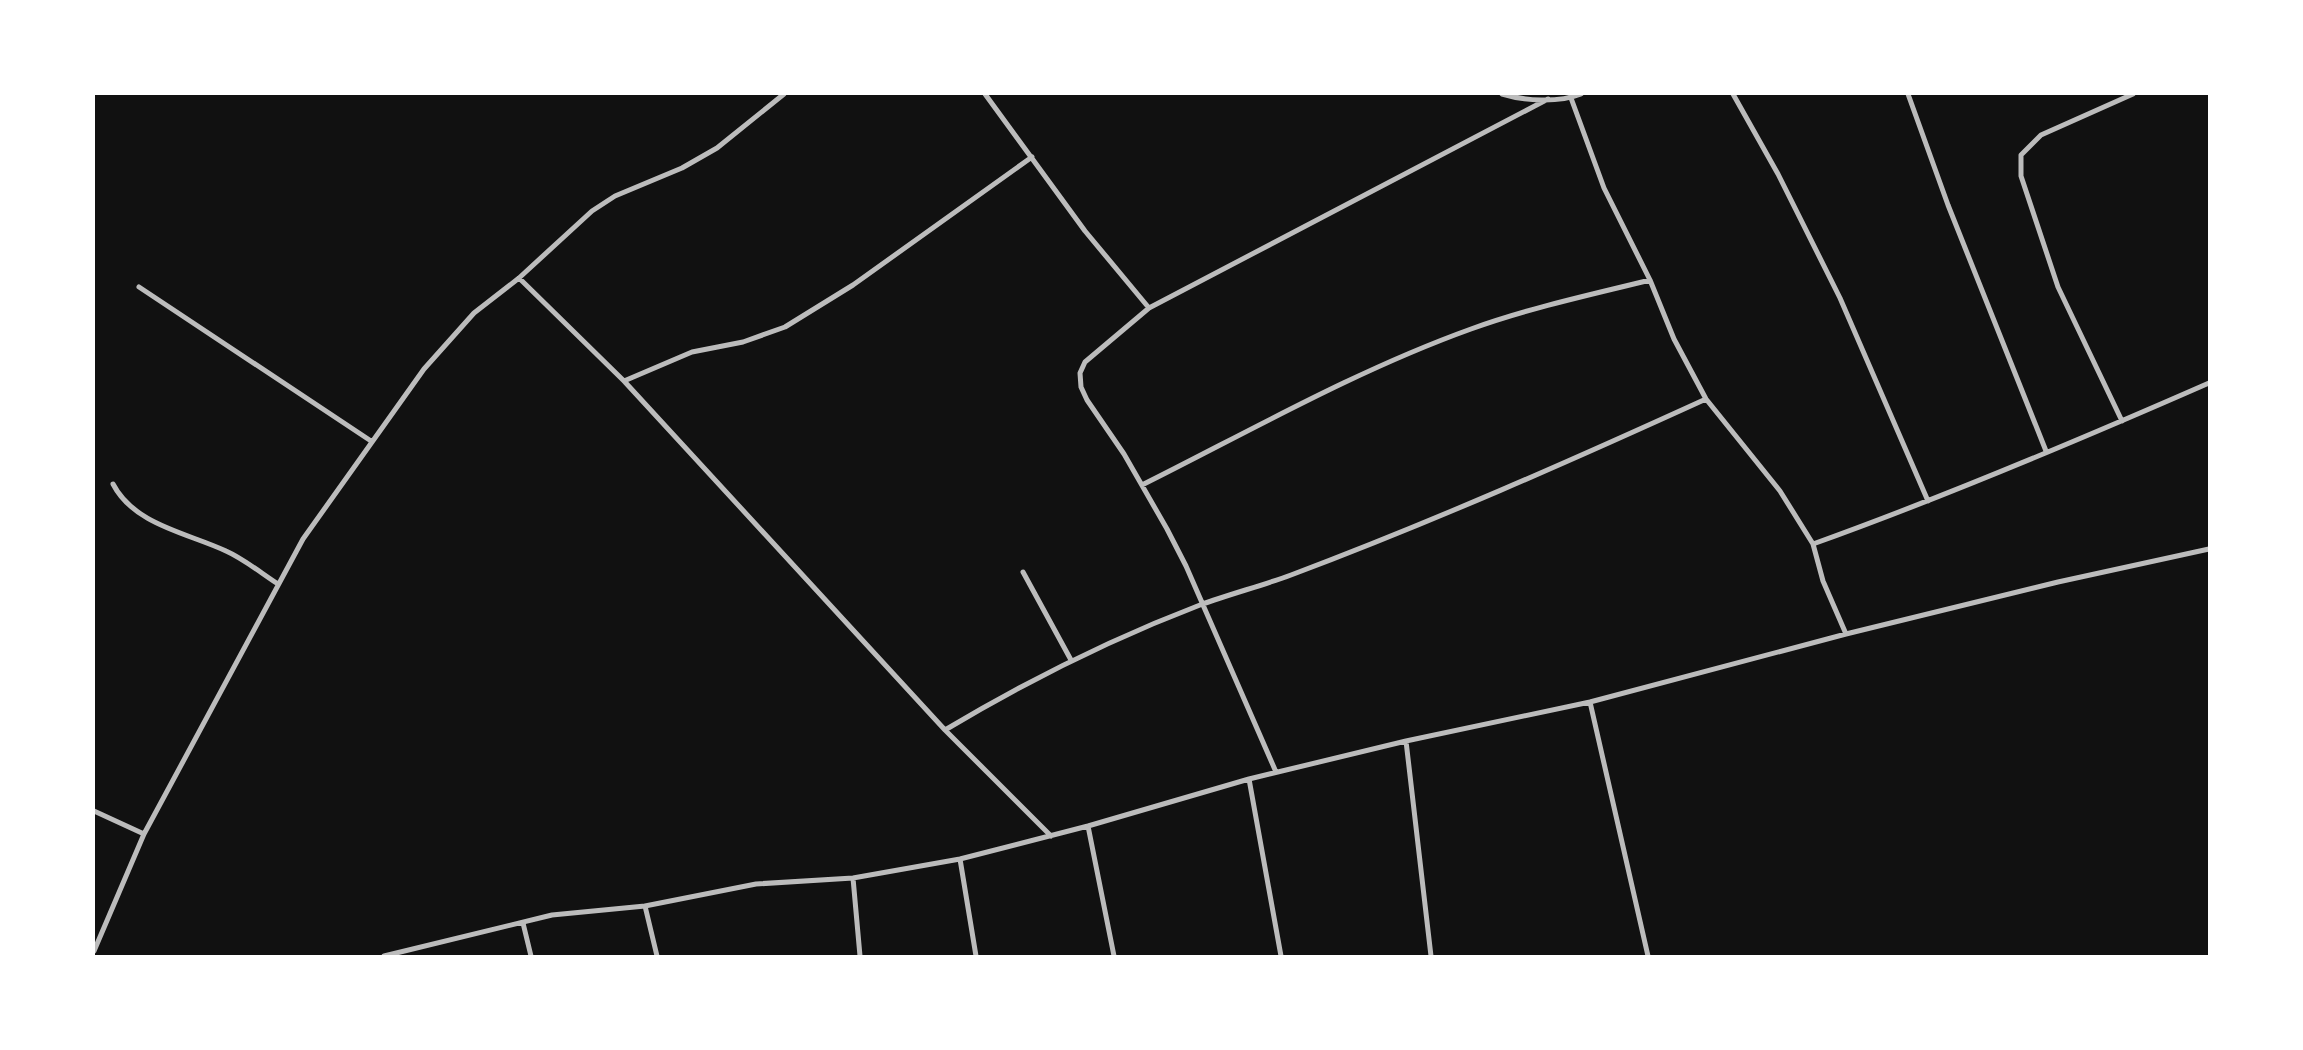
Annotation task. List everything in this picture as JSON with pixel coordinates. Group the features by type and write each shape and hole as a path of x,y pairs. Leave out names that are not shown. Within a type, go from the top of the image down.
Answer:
{"street":[{"path":"94,951 144,834 303,539 424,369 474,313 519,278 592,211 615,196 682,168 717,148 784,94"},
{"path":"985,94 1085,231 1149,308"},
{"path":"1502,94 1513,97 1548,99 1571,98 1581,94"},
{"path":"1733,94 1778,174 1840,298 1928,501"},
{"path":"1908,94 1948,205 2046,451"},
{"path":"2122,421 2058,288 2021,176 2021,155 2041,135 2133,94"},
{"path":"1571,98 1604,188 1650,280 1674,339 1706,399 1780,491 1813,544 1823,581 1846,634"},
{"path":"1276,772 1182,559 1124,454 1087,400 1081,387 1080,373 1085,362 1149,308 1548,99"},
{"path":"624,381 692,352 743,342 785,328 853,285 1032,158"},
{"path":"519,278 624,381 945,730 1051,836"},
{"path":"1142,485 1402,356 1471,329 1523,313 1650,280"},
{"path":"139,287 371,441"},
{"path":"1813,544 1860,529 2209,383"},
{"path":"945,730 1071,660 1201,604 1290,575 1450,511 1596,449 1706,399"},
{"path":"112,484 118,494 131,507 166,527 229,552 278,584"},
{"path":"384,956 552,916 645,906 756,884 853,878 960,859 1088,826 1249,778 1406,741 1590,702 1846,634 2058,582 2209,548"},
{"path":"1023,572 1071,660"},
{"path":"1590,702 1648,956"},
{"path":"1406,741 1431,956"},
{"path":"1249,778 1281,956"},
{"path":"94,811 144,834"},
{"path":"1088,826 1114,956"},
{"path":"960,859 976,956"},
{"path":"853,878 860,956"},
{"path":"645,906 658,956"},
{"path":"523,923 531,956"}]}
